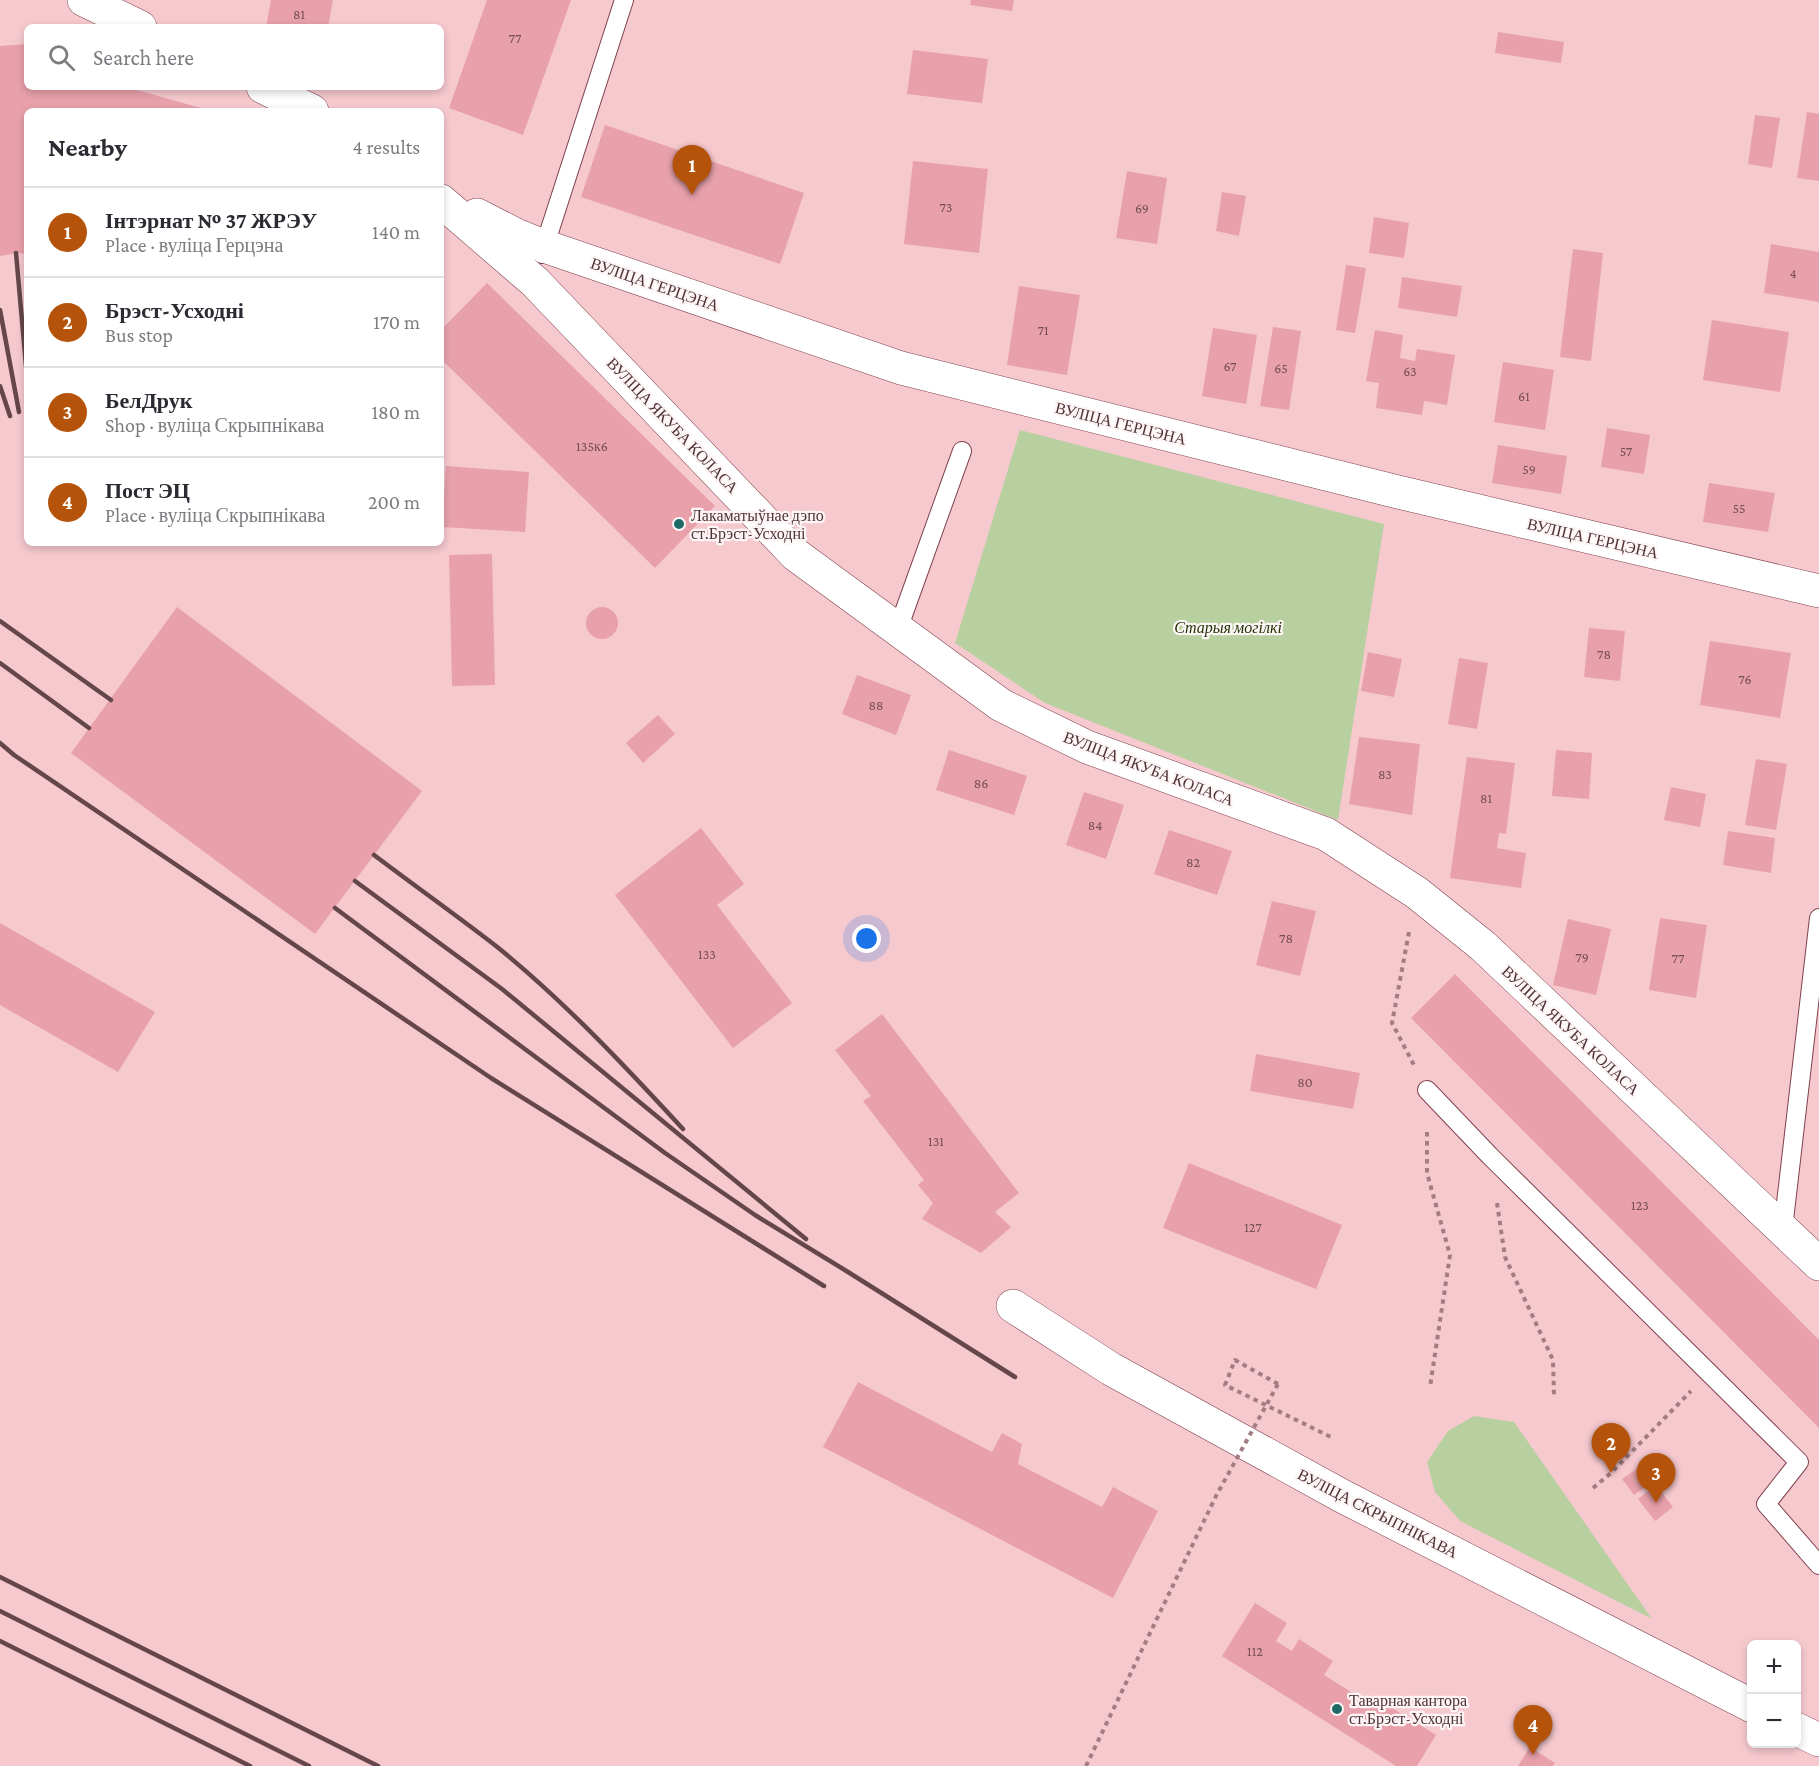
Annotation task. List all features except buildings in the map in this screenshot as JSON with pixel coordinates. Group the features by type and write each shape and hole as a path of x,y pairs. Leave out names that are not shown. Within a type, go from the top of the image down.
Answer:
{"street":[{"path":"84,0 134,24"},
{"path":"269,90 306,108"},
{"name":"ВУЛІЦА ГЕРЦЭНА","path":"444,199 516,235 544,246 901,368 1398,492 1819,591"},
{"name":"ВУЛІЦА ЯКУБА КОЛАСА","path":"444,201 536,282 796,555 1001,705 1087,747 1326,834 1417,893 1483,946 1819,1264"},
{"name":"ВУЛІЦА СКРЫПНІКАВА","path":"1013,1306 1111,1369 1342,1496 1747,1703"},
{"path":"1801,1731 1819,1740"}],"lane":[{"path":"536,282 544,246 624,0"},
{"path":"898,629 962,451"},
{"path":"1783,1230 1819,918"},
{"path":"1427,1090 1490,1156 1799,1462 1766,1504 1819,1565"}],"path":[{"path":"1417,893 1392,1023 1427,1090 1427,1173 1450,1255 1430,1387"},
{"path":"1490,1156 1505,1257 1553,1360 1554,1395"},
{"path":"1086,1766 1216,1496 1278,1384 1235,1360 1225,1385 1331,1437"},
{"path":"1593,1488 1611,1473 1708,1373"}],"green space":[{"name":"Старыя могілкі","path":"1020,430 1384,524 1338,820 1045,703 955,643"},
{"path":"1474,1416 1514,1422 1652,1619 1460,1521 1435,1492 1427,1462 1448,1431"}],"railway":[{"path":"16,253 24,343"},
{"path":"0,310 19,412"},
{"path":"0,386 10,416"},
{"path":"0,621 111,700"},
{"path":"0,663 89,728"},
{"path":"0,743 14,755 491,1078 824,1286"},
{"path":"374,855 481,934 546,989 593,1034 683,1129"},
{"path":"355,881 502,989 806,1239"},
{"path":"335,908 665,1153 755,1215 1015,1377"},
{"path":"0,1577 378,1766"},
{"path":"0,1611 309,1766"},
{"path":"0,1641 250,1766"}],"place":[{"name":"Інтэрнат № 37 ЖРЭУ","path":"692,195"},
{"name":"Лакаматыўнае дэпо ст.Брэст-Усходні","path":"679,524"},
{"name":"Брэст-Усходні","path":"1611,1473"},
{"name":"БелДрук","path":"1656,1503"},
{"name":"Таварная кантора ст.Брэст-Усходні","path":"1337,1709"},
{"name":"Пост ЭЦ","path":"1533,1755"}]}
